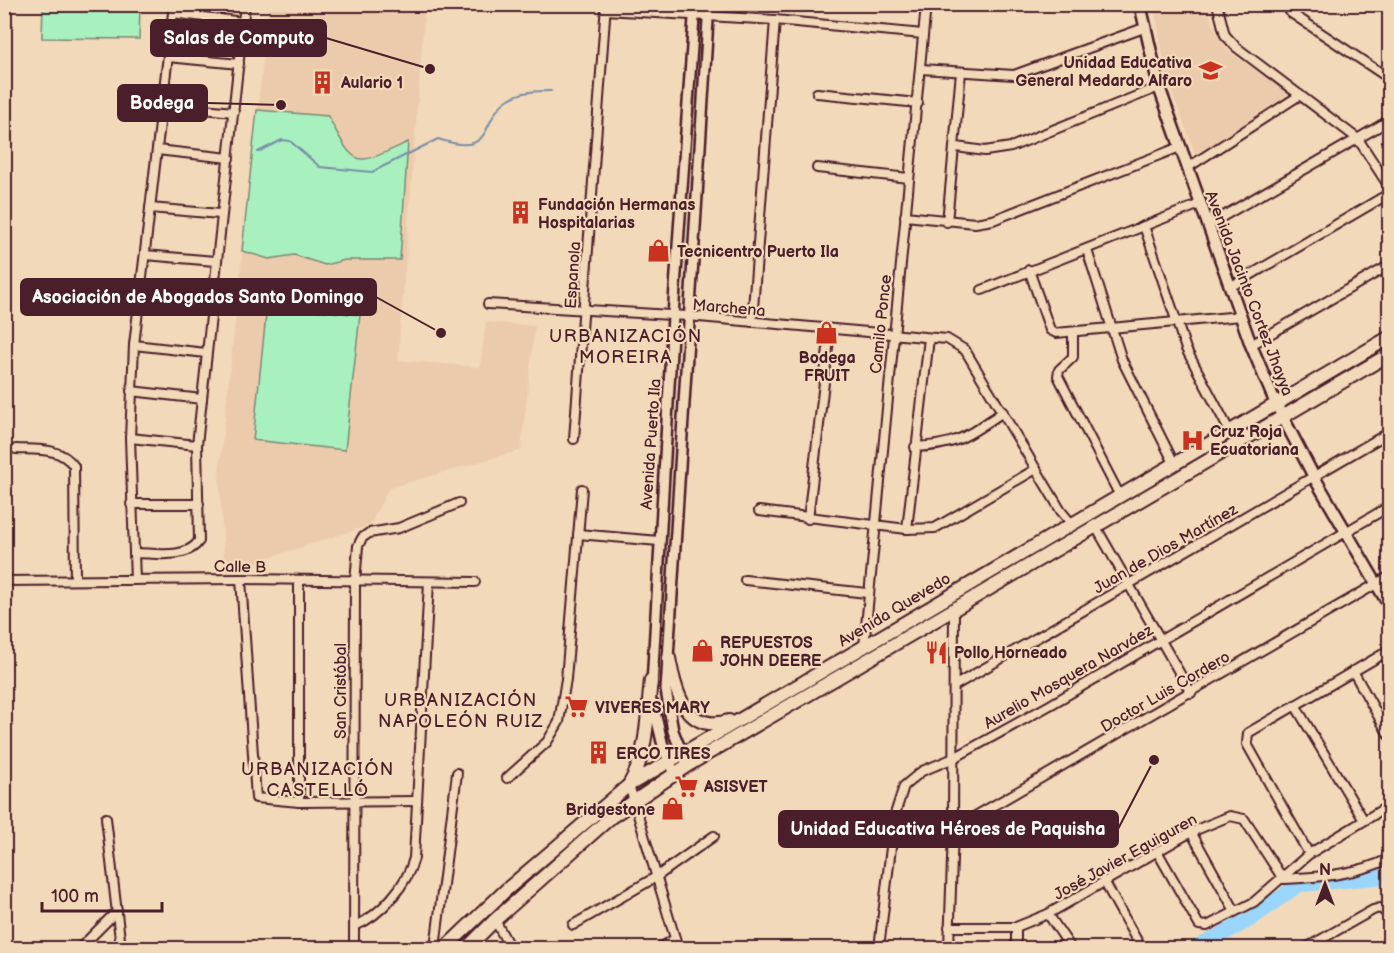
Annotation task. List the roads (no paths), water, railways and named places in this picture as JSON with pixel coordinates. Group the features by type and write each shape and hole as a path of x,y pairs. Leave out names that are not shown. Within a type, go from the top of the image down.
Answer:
{"main road":[{"name":"Avenida Jacinto Cortez Jhayya","path":"1140,4 1159,87 1251,345 1281,417 1389,607"},
{"name":"Avenida Quevedo","path":"445,948 506,890 629,785 1389,337"},
{"name":"Avenida Quevedo","path":"467,948 569,853 633,801 688,765 1389,354"},
{"path":"669,658 674,684 690,714 713,724 742,717"},
{"path":"629,785 638,771 644,751 651,680"}],"street":[{"path":"134,553 182,553 193,549 199,541 197,446 220,214 229,158 245,4"},
{"name":"Avenida Puerto Ila","path":"675,774 668,761 654,714 651,680 695,4"},
{"name":"Avenida Puerto Ila","path":"688,765 668,711 669,658 688,316 709,4"},
{"path":"1217,4 1225,35 1236,47 1358,139 1389,188"},
{"path":"1285,4 1291,13 1389,79"},
{"name":"Camilo Ponce","path":"864,647 873,526 918,103 926,5"},
{"path":"605,7 924,34"},
{"name":"Espanola","path":"574,439 605,7"},
{"path":"135,580 130,438 134,345 173,9 243,22"},
{"path":"752,322 775,20"},
{"path":"921,69 1014,75 1144,28"},
{"path":"168,57 239,64"},
{"path":"948,222 961,72"},
{"path":"956,147 985,151 1011,147 1159,87"},
{"path":"817,93 918,103"},
{"path":"1187,168 1300,95"},
{"path":"162,105 234,112"},
{"path":"1208,225 1389,120"},
{"path":"905,216 948,222 975,223 993,220 1180,147"},
{"path":"157,150 229,158"},
{"path":"817,168 909,178"},
{"path":"1230,287 1389,193"},
{"path":"982,290 1200,204"},
{"path":"150,207 220,214"},
{"path":"1144,226 1186,349 1230,432"},
{"path":"1087,250 1122,360 1174,463"},
{"path":"145,255 215,261"},
{"path":"1251,345 1389,265"},
{"path":"1029,270 1050,330 1056,333 1112,330 1241,316"},
{"path":"140,300 211,306"},
{"name":"Marchena","path":"488,304 688,316 830,331 947,339 965,350 1004,412"},
{"path":"808,519 830,331"},
{"path":"1073,332 1073,357 1059,370 1058,376 1120,496"},
{"path":"907,530 929,338"},
{"path":"134,345 206,353"},
{"path":"131,391 202,399"},
{"path":"915,447 944,446 961,440 1004,412 1036,469 1071,523"},
{"name":"Juan de Dios Martínez","path":"954,686 1389,432"},
{"path":"130,438 197,446"},
{"path":"16,449 56,451 67,456 74,466 75,580"},
{"path":"759,512 907,530 935,528 1036,469"},
{"path":"507,778 547,742 559,722 566,679 582,489"},
{"name":"San Cristóbal","path":"354,948 355,582 358,546 362,538 369,533 399,528 459,503"},
{"path":"131,504 199,504"},
{"name":"Aurelio Mosquera Narváez","path":"879,948 898,800 909,781 922,771 954,758 1389,506"},
{"path":"1095,527 1161,637 1191,693"},
{"path":"578,534 659,541"},
{"name":"Doctor Luis Cordero","path":"953,829 1191,693 1389,576"},
{"path":"241,579 254,796 259,800 299,802 417,801"},
{"name":"Calle B","path":"4,581 241,579 475,582"},
{"path":"745,580 867,593"},
{"path":"299,581 299,802"},
{"path":"355,926 365,921 401,888 411,870 429,582"},
{"path":"947,596 955,609 953,829 949,948"},
{"path":"1309,854 1247,744 1246,738 1251,729 1389,650"},
{"path":"1353,671 1389,737"},
{"path":"1295,705 1363,819"},
{"path":"435,948 457,773"},
{"path":"629,785 678,948"},
{"path":"1157,851 1199,925 1207,926 1254,902 1309,854 1389,805"},
{"name":"José Javier Eguiguren","path":"950,927 1016,927 1048,914 1191,832 1230,816 1244,819 1283,879"},
{"path":"106,818 121,948"},
{"path":"1191,832 1235,911"},
{"path":"573,925 656,878 714,836"},
{"path":"1283,879 1340,873 1377,865 1389,858"},
{"path":"1104,881 1141,948"},
{"path":"1306,948 1373,910 1380,908 1389,916"},
{"path":"80,948 117,911"},
{"path":"1048,914 1071,948"},
{"path":"495,920 510,948"},
{"path":"1016,927 1016,948"},
{"path":"660,948 675,939"}],"waterway":[{"path":"258,152 282,140 290,141 320,167 372,172 438,139 457,144 470,144 479,140 493,116 509,99 524,93 551,91"},
{"path":"1196,948 1251,919 1298,885 1390,876"}],"place":[{"name":"Salas de Computo","path":"430,69"},
{"name":"Unidad Educativa General Medardo Alfaro","path":"1210,71"},
{"name":"Aulario 1","path":"323,82"},
{"name":"Bodega","path":"281,105"},
{"name":"Fundación Hermanas Hospitalarias","path":"520,213"},
{"name":"Tecnicentro Puerto Ila","path":"659,251"},
{"name":"Bodega FRUIT","path":"827,332"},
{"name":"Asociación de Abogados Santo Domingo","path":"441,333"},
{"name":"Cruz Roja Ecuatoriana","path":"1192,440"},
{"name":"REPUESTOS JOHN DEERE","path":"702,651"},
{"name":"Pollo Horneado","path":"936,652"},
{"name":"VIVERES MARY","path":"577,707"},
{"name":"ERCO TIRES","path":"598,753"},
{"name":"Unidad Educativa Héroes de Paquisha","path":"1154,760"},
{"name":"ASISVET","path":"686,786"},
{"name":"Bridgestone","path":"673,809"}],"district":[{"name":"URBANIZACIÓN MOREIRA","path":"626,346"},
{"name":"URBANIZACIÓN NAPOLEÓN RUIZ","path":"461,710"},
{"name":"URBANIZACIÓN CASTELLÓ","path":"318,779"}]}
